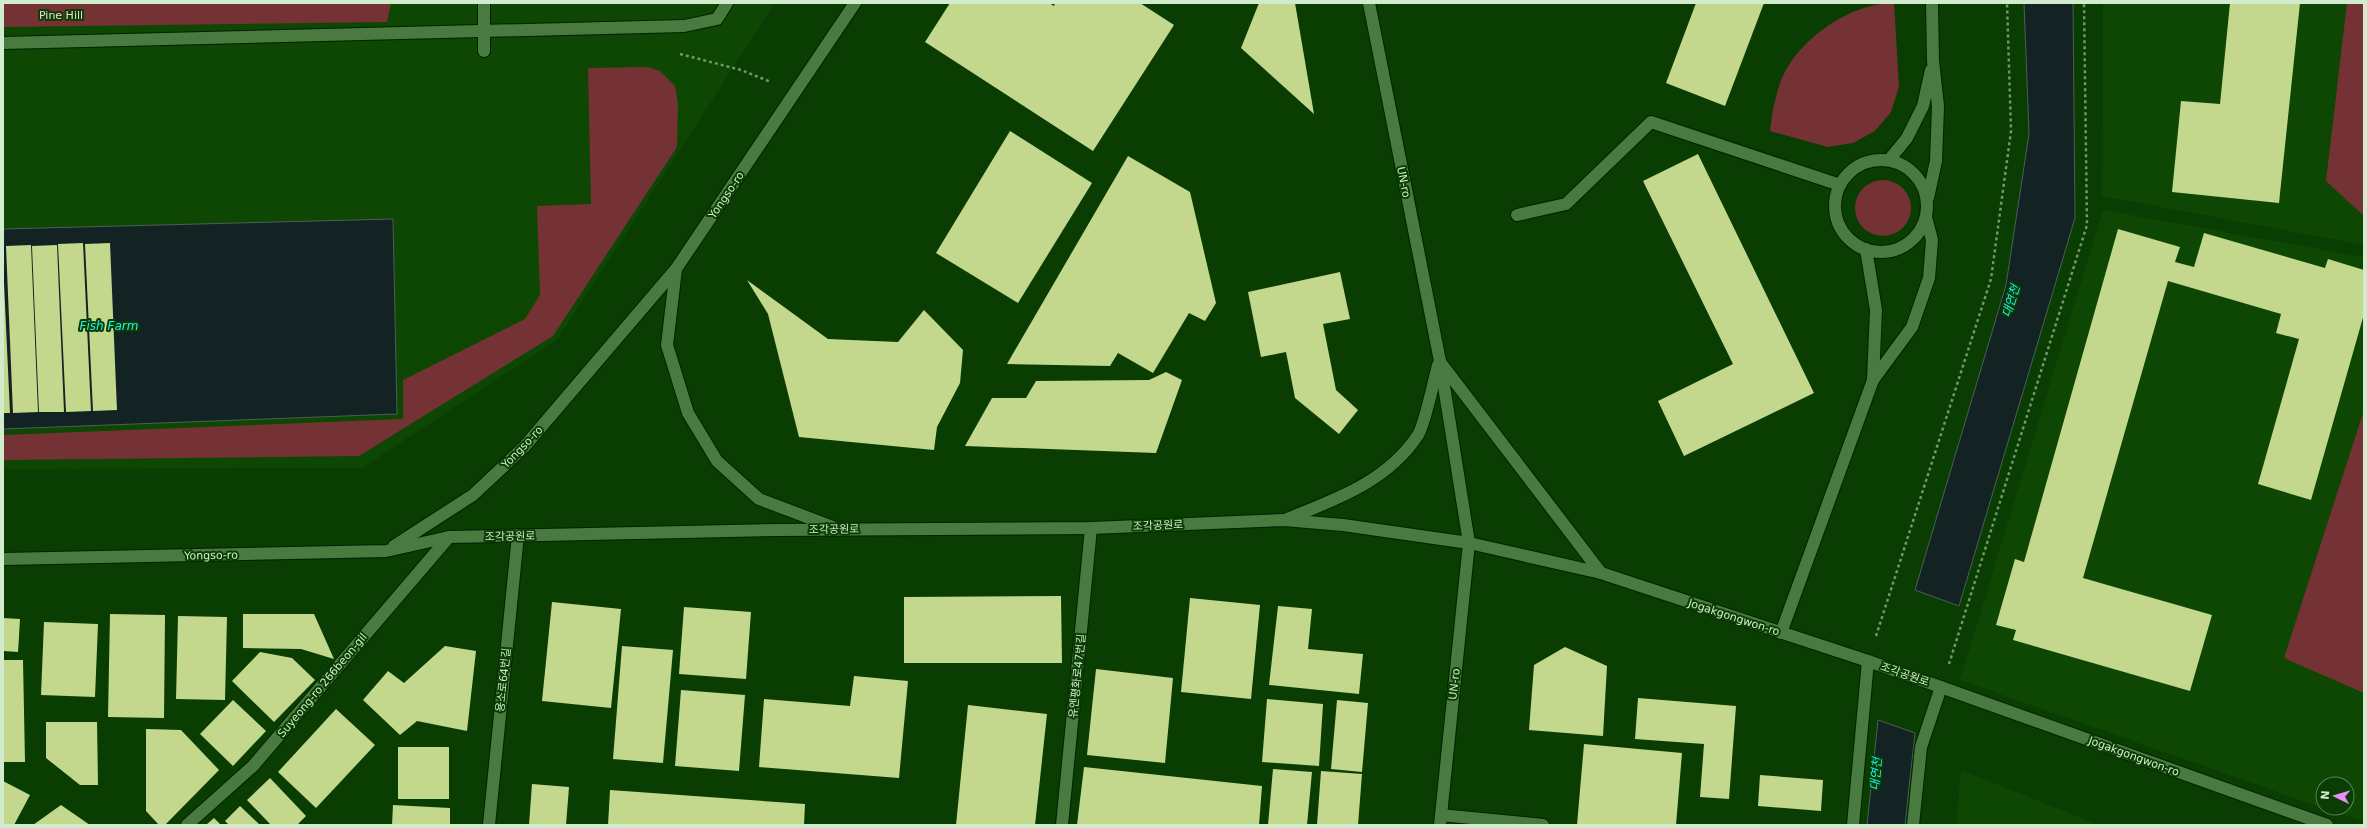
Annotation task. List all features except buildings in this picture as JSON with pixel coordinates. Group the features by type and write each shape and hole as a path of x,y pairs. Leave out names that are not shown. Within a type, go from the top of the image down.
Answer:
{"main road":[{"path":"484,3 484,51"},
{"path":"3,42 684,26 717,19 727,3"},
{"name":"Yongso-ro","path":"3,559 386,551 473,495 524,447 676,269 855,3"},
{"name":"UN-ro","path":"1369,3 1440,361 1469,543 1440,820"},
{"path":"1781,633 1873,380 1912,327 1929,278 1932,240 1926,217 1927,201 1936,161 1938,106 1933,60 1932,3"},
{"path":"1889,160 1907,138 1923,106 1933,60"},
{"path":"1517,215 1566,204 1651,122 1840,185"},
{"path":"1926,217 1920,231 1910,242 1897,250 1881,252 1866,249 1852,242 1842,230 1837,216 1836,200 1840,185 1849,173 1860,165 1874,160 1889,160 1902,165 1914,174 1923,186 1927,201"},
{"path":"1866,249 1876,310 1873,380"},
{"path":"676,269 667,345 688,413 717,461 759,499 839,529"},
{"path":"1284,520 1350,494 1388,469 1418,434 1440,361"},
{"path":"1440,361 1601,573"},
{"name":"Jogakgongwon-ro","path":"1284,520 1343,524 1469,543 1601,573 1868,661"},
{"name":"조각공원로","path":"386,551 449,537 839,529 1091,528 1284,520"},
{"name":"유엔평화로47번길","path":"1062,825 1091,528"},
{"name":"용소로64번길","path":"489,825 518,535"},
{"name":"Suyeong-ro 266beon-gil","path":"187,825 254,766 449,537"},
{"path":"1853,825 1868,661"},
{"name":"조각공원로","path":"1868,661 1941,687"},
{"path":"1913,825 1921,747 1941,687"},
{"name":"Jogakgongwon-ro","path":"1941,687 2327,825"},
{"path":"1440,820 1543,825"}],"path":[{"path":"1868,661 1991,278 2012,131 2007,3"},
{"path":"1941,687 2087,224 2084,3"},
{"path":"674,52 741,70 796,91"}],"shaded area":[{"path":"3,3 775,3 557,340 362,468 3,469"},
{"path":"2103,3 2364,3 2364,245 2102,196"},
{"path":"2103,210 2364,257 2364,822 2347,816 2355,816 2355,776 2315,776 2315,805 1960,680"},
{"path":"1961,770 2099,825 1956,825"}],"green space":[{"name":"Pine Hill","path":"3,3 391,3 387,22 3,27"},
{"path":"1894,3 1899,87 1891,112 1875,131 1853,143 1828,147 1770,131 1777,91 1790,63 1801,49 1828,26 1844,16 1861,9"},
{"path":"2347,3 2364,3 2364,216 2326,181"},
{"path":"647,67 660,71 675,86 678,105 677,147 553,336 359,456 3,460 3,435 403,419 403,380 525,319 540,295 537,206 591,204 588,68"},
{"path":"1878,180 1888,180 1903,188 1909,197 1911,208 1909,219 1903,228 1888,236 1878,236 1867,231 1860,224 1855,213 1855,203 1860,192 1867,185"},
{"path":"2364,410 2364,693 2284,658"}],"water":[{"name":"대연천","path":"2024,3 2073,3 2075,218 1959,606 1915,590 2006,285 2029,134"},
{"name":"Fish Farm","path":"393,219 397,414 3,429 3,229"},
{"name":"대연천","path":"1878,720 1915,733 1905,825 1867,825"}]}
